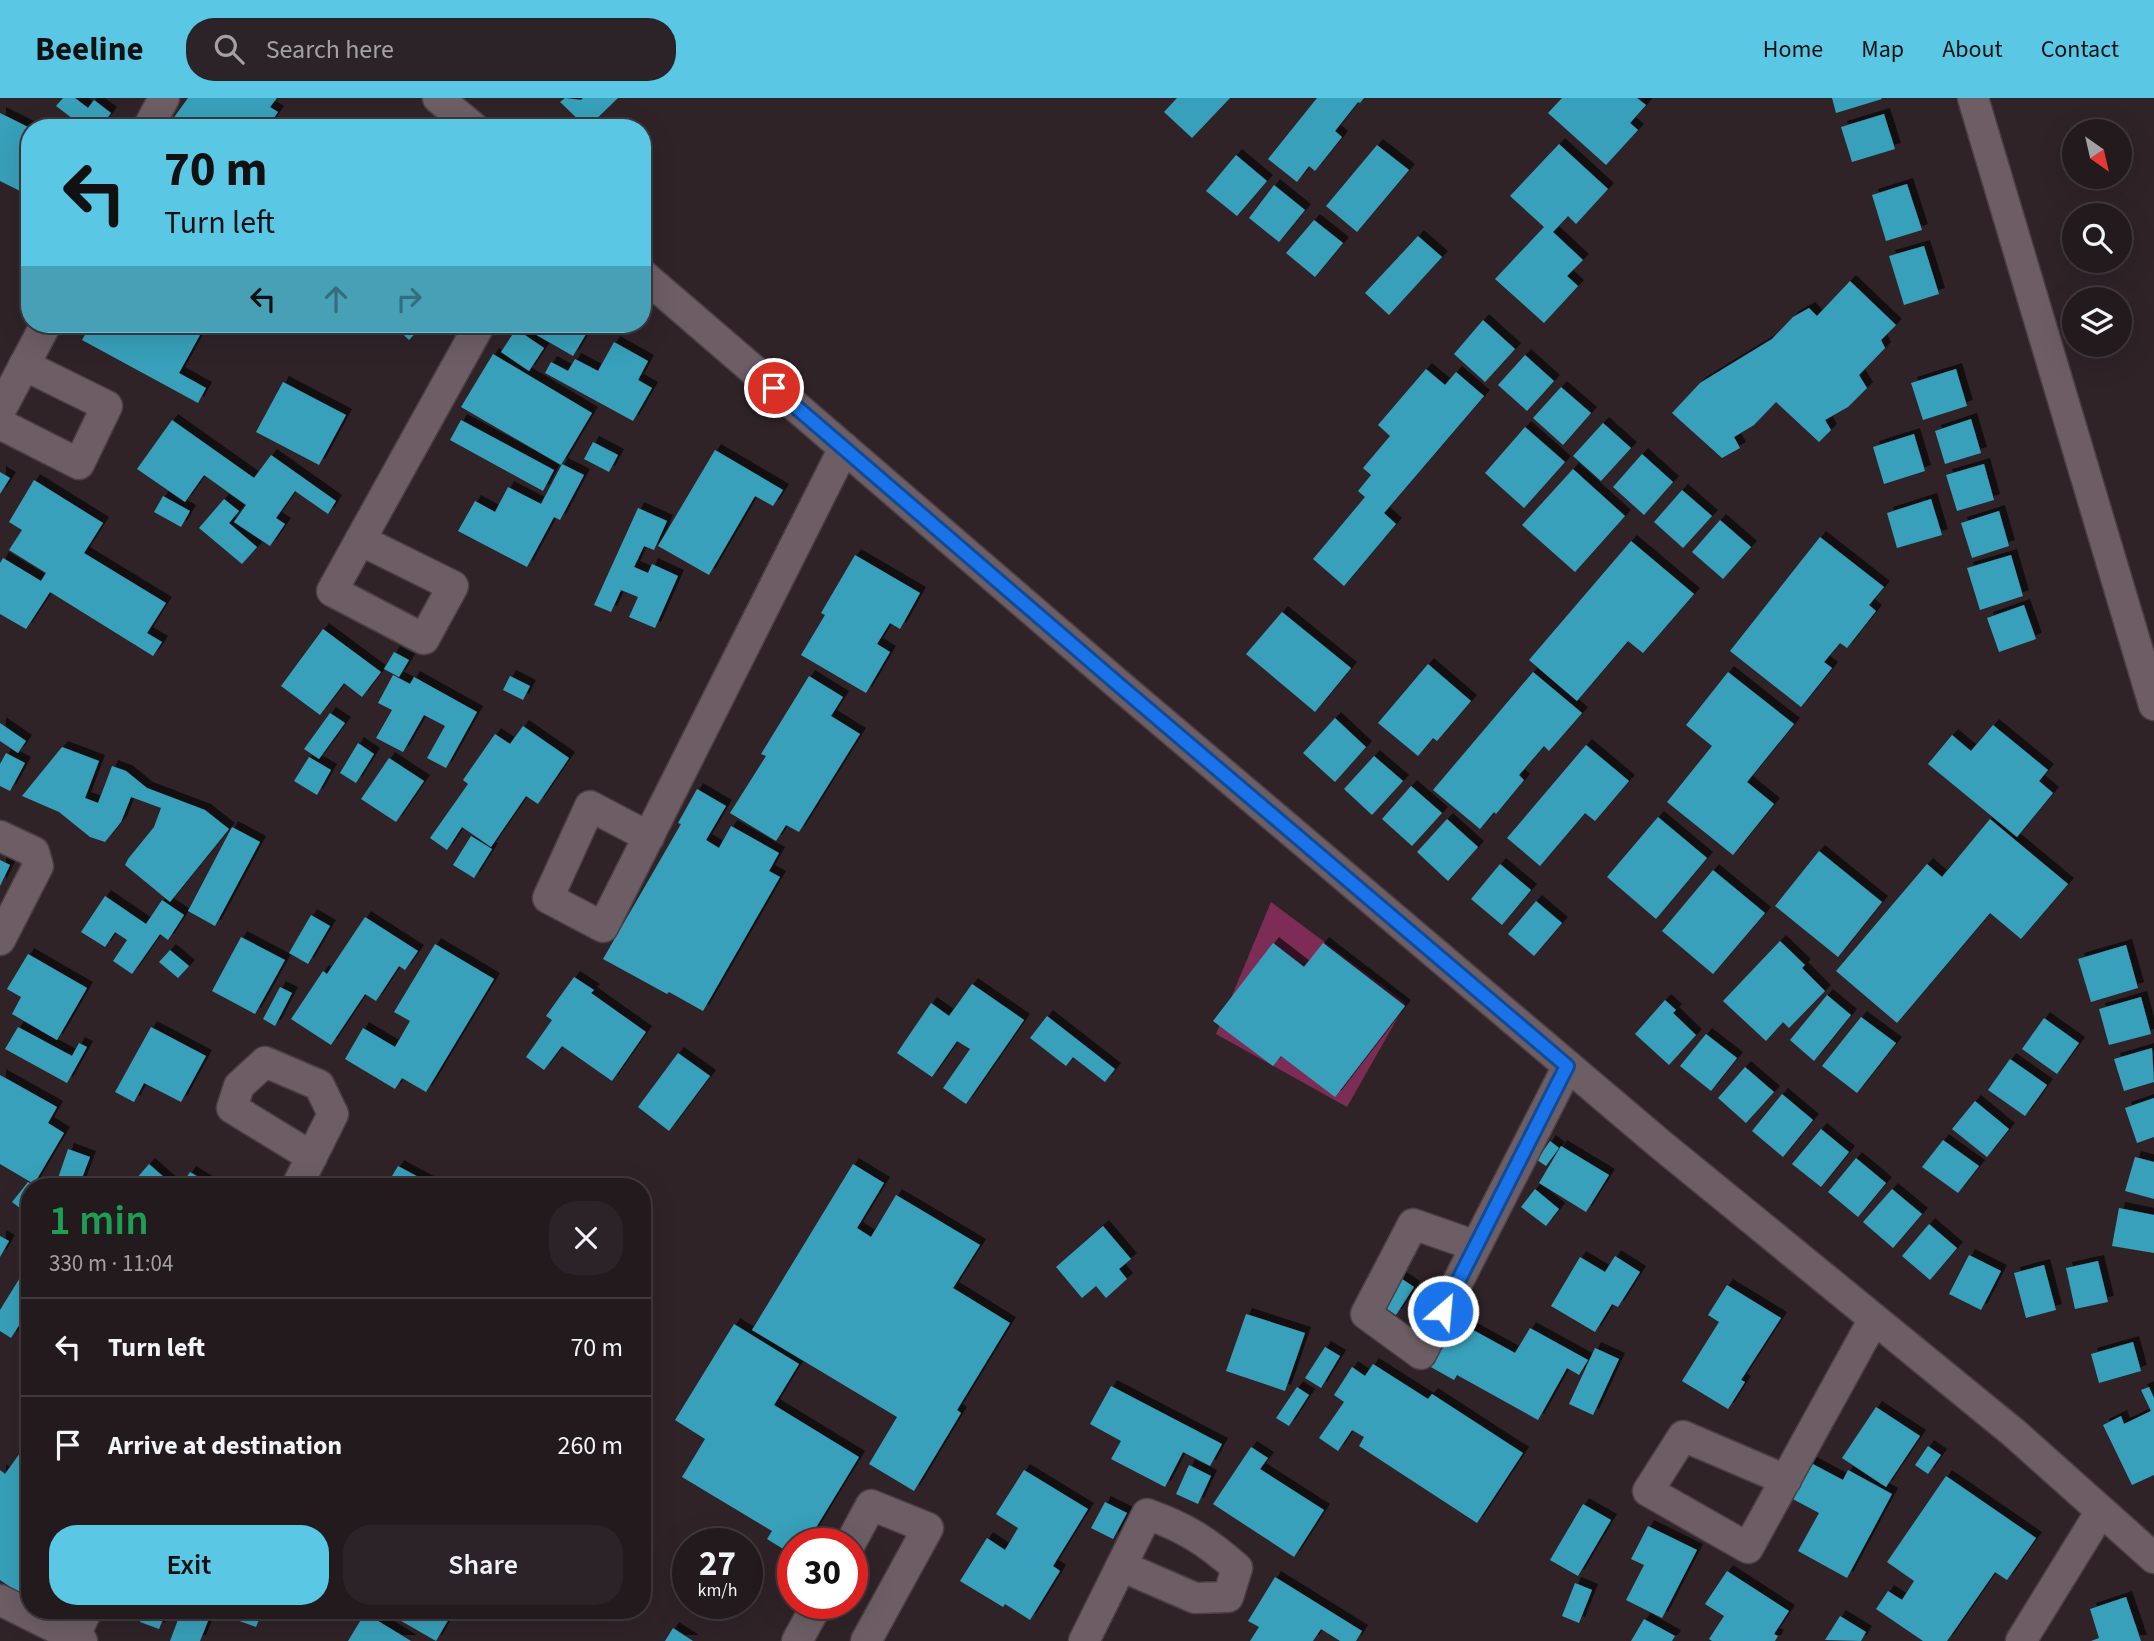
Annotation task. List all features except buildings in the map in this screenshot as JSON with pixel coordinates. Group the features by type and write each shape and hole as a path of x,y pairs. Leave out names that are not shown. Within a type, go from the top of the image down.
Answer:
{"street":[{"path":"153,119 164,98"},
{"path":"438,98 463,119"},
{"path":"1973,98 2154,705"},
{"path":"651,282 1567,1066 2014,1433 2154,1558"},
{"path":"0,411 41,333"},
{"path":"360,540 475,333"},
{"path":"0,424 79,464 107,406 24,365"},
{"path":"649,837 844,448"},
{"path":"0,836 34,852 38,866 3,926"},
{"path":"1476,1247 1567,1066"},
{"path":"301,1178 312,1157"},
{"path":"1786,1480 1874,1319"},
{"path":"859,1528 871,1505 928,1528 866,1641"},
{"path":"2031,1635 2101,1511"},
{"path":"1084,1641 1121,1566"},
{"path":"0,1600 21,1610"},
{"path":"38,1619 78,1639 84,1619"},
{"path":"797,1641 809,1619"}],"shaded area":[{"path":"1271,902 1406,1003 1347,1107 1216,1034"}],"route":[{"path":"774,388 1567,1066 1443,1311"}]}
